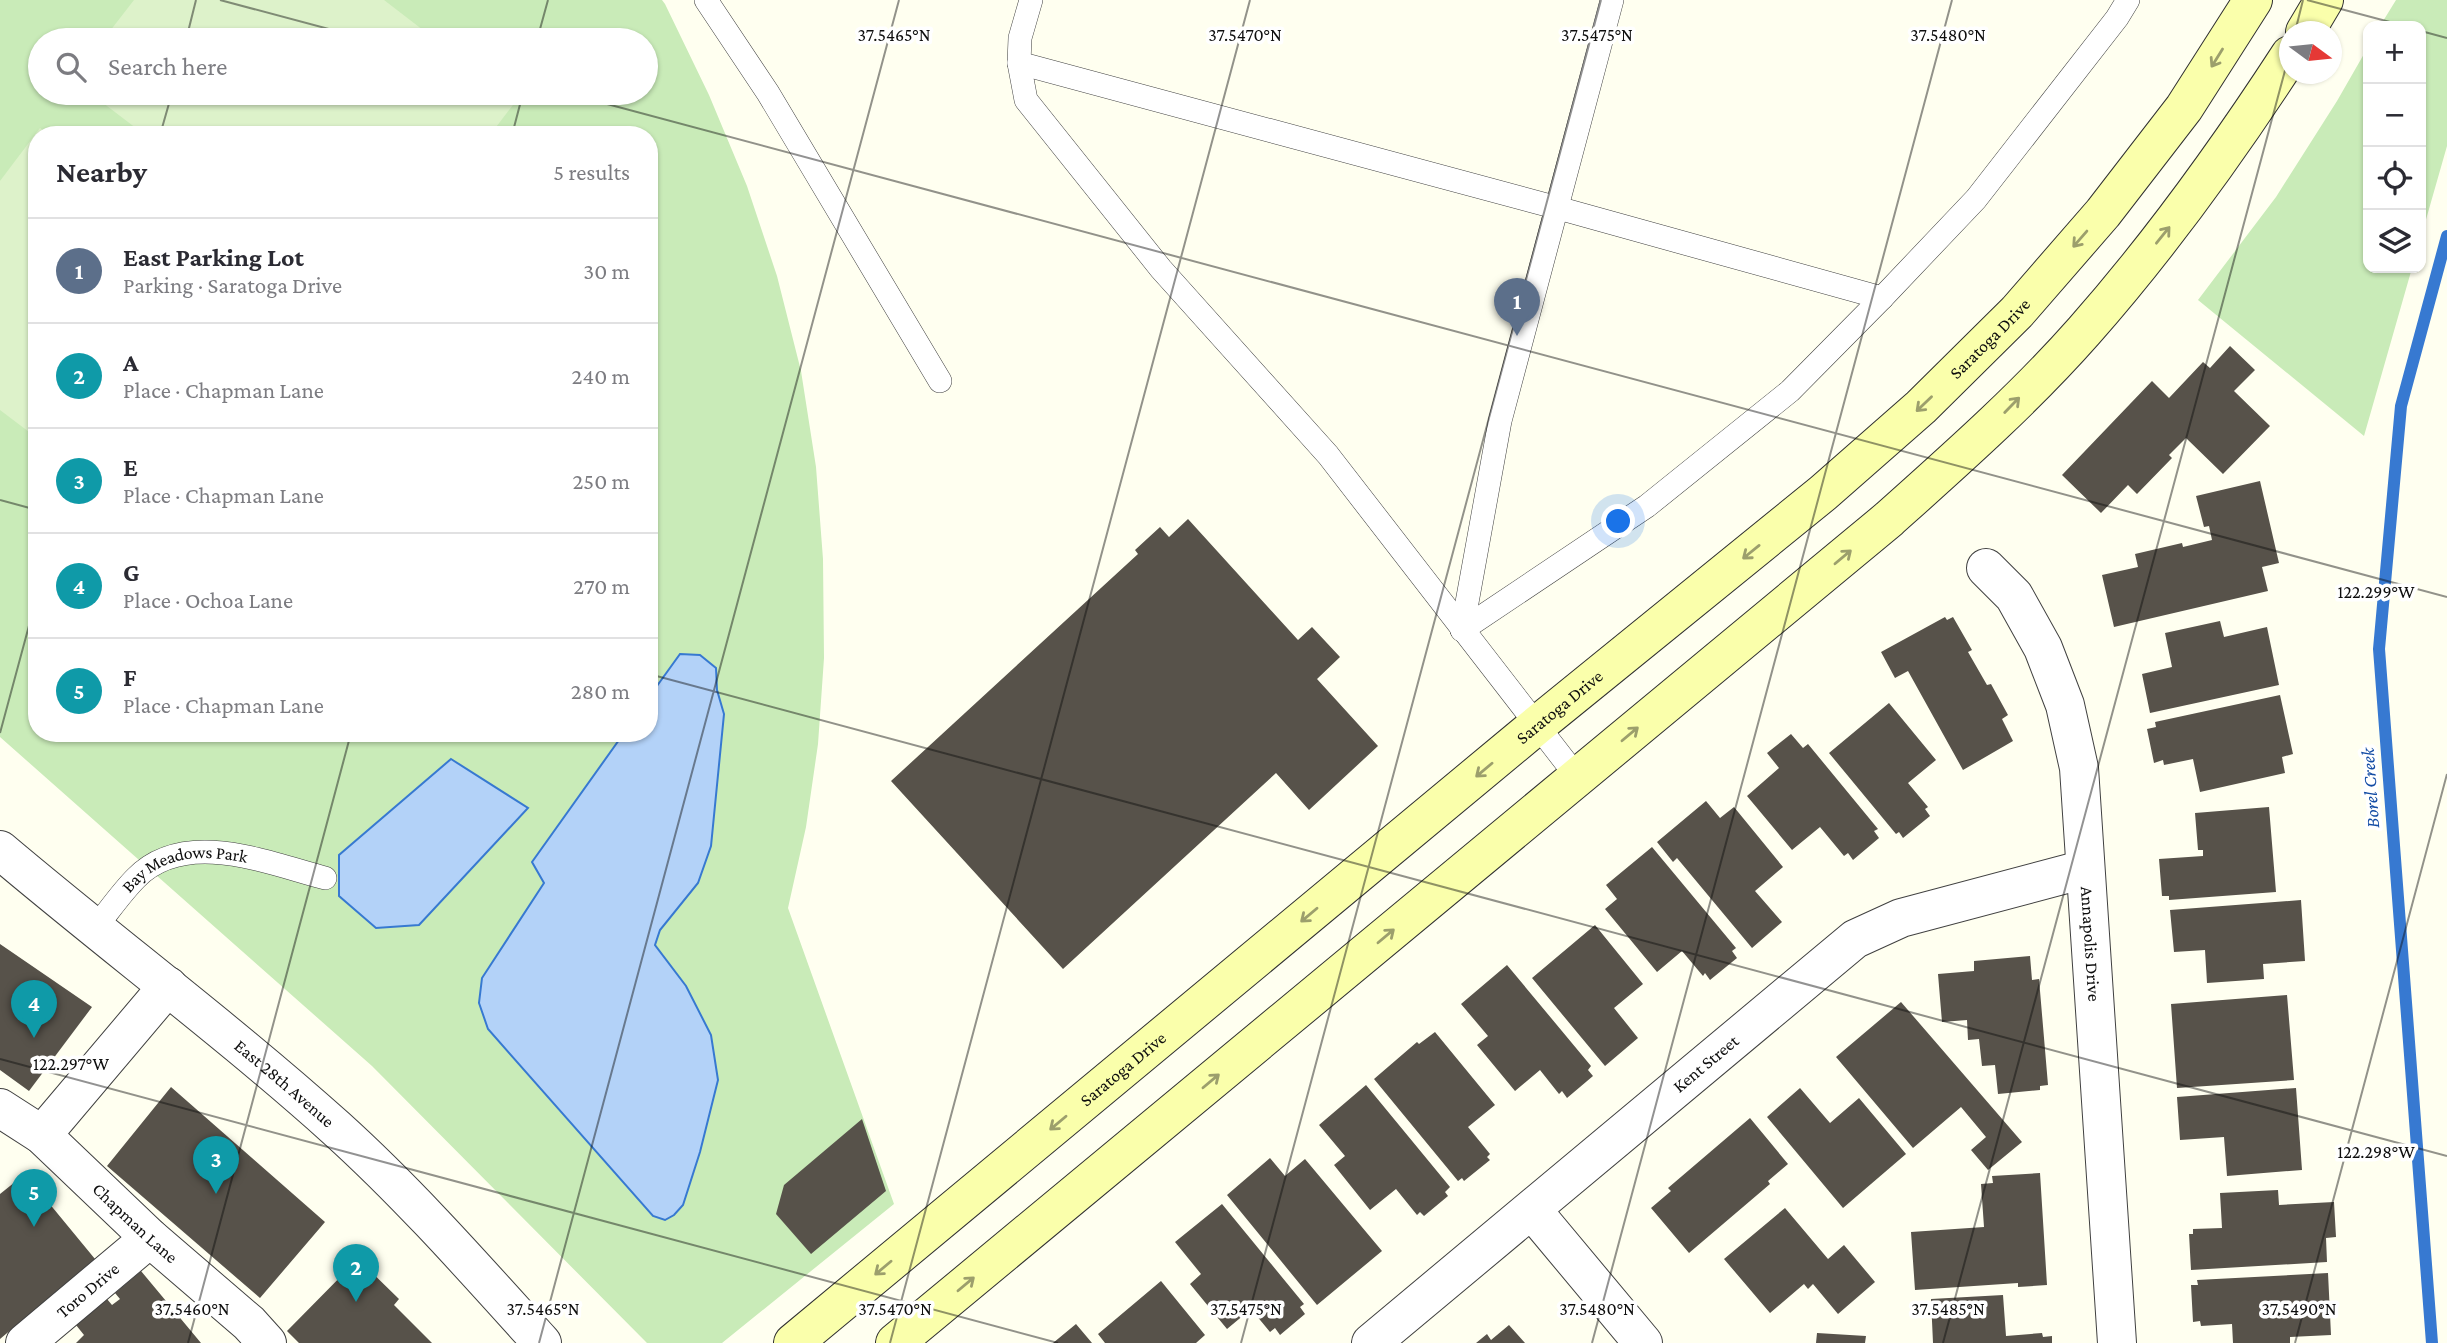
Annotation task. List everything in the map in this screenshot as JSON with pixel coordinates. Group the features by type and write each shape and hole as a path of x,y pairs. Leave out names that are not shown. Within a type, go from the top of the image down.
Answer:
{"main road":[{"name":"Saratoga Drive","path":"793,1343 1536,726 1823,493 1921,407 2017,312 2103,213 2184,108 2253,0"},
{"path":"2312,21 2325,0"},
{"path":"895,1343 1889,519 1991,428 2083,333 2169,229 2246,124 2279,72"}],"street":[{"name":"Annapolis Drive","path":"1986,568 2014,596 2043,648 2065,705 2079,768 2117,1343"},
{"name":"East 28th Avenue","path":"0,850 250,1053 338,1130 413,1205 542,1343"},
{"name":"Kent Street","path":"1371,1343 1855,939 1901,918 2085,869"},
{"path":"42,1135 168,986"},
{"name":"Chapman Lane","path":"0,1108 42,1135 150,1238 248,1323 267,1343"},
{"path":"1532,1210 1643,1343"},
{"name":"Toro Drive","path":"25,1343 150,1238"}],"lane":[{"path":"706,0 768,93 940,381"},
{"path":"1031,0 1020,38 1019,63 1026,100 1161,270 1328,455 1578,778"},
{"path":"1462,630 1500,421 1612,0"},
{"path":"1462,630 1647,506 1790,391 1976,199 2117,18 2127,0"},
{"path":"1019,63 1882,298"},
{"name":"Bay Meadows Park","path":"95,928 137,876 163,860 193,850 227,852 325,878"}],"green space":[{"path":"0,0 662,0 709,95 747,186 777,276 801,371 816,467 823,559 824,658 818,744 806,827 788,908 894,1204 722,1343 647,1343 372,1066 0,737"},
{"path":"134,0 384,0 420,28 112,28"},
{"path":"2396,0 2447,0 2447,146 2426,220 2426,21 2383,21"},
{"path":"2363,56 2363,273 2411,273 2364,436 2198,300 2276,197"},
{"path":"106,105 513,105 497,126 133,126"},
{"path":"28,144 28,431 0,410 0,181"}],"water":[{"path":"680,654 700,655 716,668 717,690 724,714 711,846 698,883 660,930 655,945 686,986 711,1035 718,1080 683,1205 665,1220 653,1216 488,1029 479,1003 482,978 544,883 532,862 618,742 658,742 658,685"},
{"path":"451,759 528,808 419,925 376,928 339,896 339,855"}],"building":[{"path":"2230,346 2255,370 2234,391 2270,426 2223,474 2186,438 2169,455 2172,458 2137,494 2128,485 2101,513 2062,475 2152,381 2169,398 2203,362 2210,368"},
{"path":"2260,481 2279,563 2262,567 2268,591 2114,627 2102,575 2138,567 2135,554 2182,543 2183,547 2212,540 2209,526 2204,527 2196,496"},
{"path":"1188,519 1298,640 1312,627 1340,657 1317,679 1378,746 1309,810 1276,773 1063,969 891,781 1138,554 1135,550 1160,527 1169,537"},
{"path":"1945,617 1947,620 1953,617 1972,650 1968,652 1987,685 1991,684 2008,715 2002,719 2013,741 1963,770 1908,671 1895,678 1881,652"},
{"path":"2220,621 2224,637 2267,627 2279,685 2150,713 2142,674 2172,667 2165,633"},
{"path":"2280,695 2293,754 2282,757 2285,773 2200,792 2193,759 2164,765 2163,760 2154,763 2147,729 2156,727 2155,722"},
{"path":"1889,703 1936,760 1908,783 1928,807 1925,809 1930,816 1903,838 1899,832 1896,834 1829,753"},
{"path":"1791,734 1803,748 1808,744 1878,829 1874,831 1879,838 1853,860 1848,853 1844,856 1820,827 1792,850 1747,796 1779,768 1767,753"},
{"path":"1706,801 1720,818 1734,807 1783,867 1755,891 1782,922 1752,948 1677,858 1673,862 1657,842"},
{"path":"2269,807 2276,892 2169,900 2169,896 2162,896 2159,859 2203,856 2203,850 2198,850 2195,813"},
{"path":"1652,847 1736,948 1732,951 1737,958 1710,980 1705,973 1703,976 1682,951 1657,972 1605,909 1617,899 1606,885"},
{"path":"2301,900 2305,961 2263,964 2264,979 2207,983 2205,950 2174,952 2170,910"},
{"path":"1595,925 1643,984 1614,1008 1638,1038 1605,1066 1532,978"},
{"path":"0,944 92,1007 29,1091 0,1070"},
{"path":"2030,956 2032,980 2039,979 2048,1085 2040,1086 2040,1090 1998,1094 1995,1065 1982,1066 1979,1039 1968,1040 1967,1020 1942,1022 1938,974 1974,971 1974,961"},
{"path":"1507,965 1591,1066 1588,1070 1593,1076 1567,1098 1562,1091 1559,1094 1540,1070 1515,1091 1477,1045 1488,1036 1461,1004"},
{"path":"2287,995 2294,1080 2177,1088 2171,1004"},
{"path":"1901,1002 2022,1142 1988,1170 1971,1150 1986,1137 1961,1107 1913,1148 1836,1057"},
{"path":"1435,1032 1495,1105 1468,1127 1490,1154 1487,1157 1490,1160 1464,1181 1462,1178 1458,1181 1374,1079 1417,1042 1419,1044"},
{"path":"1366,1085 1450,1187 1445,1192 1448,1196 1424,1216 1420,1212 1417,1215 1396,1189 1370,1210 1334,1165 1345,1156 1319,1125"},
{"path":"171,1087 325,1222 260,1298 107,1166"},
{"path":"1800,1088 1830,1123 1859,1098 1906,1154 1843,1208 1767,1117"},
{"path":"2296,1088 2302,1170 2227,1176 2224,1137 2180,1140 2177,1097"},
{"path":"1750,1118 1788,1164 1768,1181 1770,1184 1689,1253 1651,1208 1671,1191 1668,1188"},
{"path":"862,1119 886,1191 811,1254 776,1214 784,1185"},
{"path":"1270,1158 1285,1176 1305,1159 1382,1251 1317,1305 1227,1195"},
{"path":"2040,1173 2047,1285 2018,1287 2018,1283 1915,1290 1911,1232 1984,1227 1981,1184 1993,1183 1992,1176"},
{"path":"25,1174 95,1259 0,1339 0,1194"},
{"path":"2278,1190 2279,1205 2334,1202 2336,1237 2326,1238 2327,1262 2191,1270 2189,1234 2193,1234 2193,1229 2222,1228 2220,1193"},
{"path":"1222,1204 1304,1304 1300,1307 1305,1314 1280,1335 1275,1328 1270,1332 1251,1309 1227,1329 1190,1284 1201,1274 1175,1242"},
{"path":"1785,1208 1828,1259 1844,1245 1875,1282 1838,1314 1813,1284 1808,1289 1804,1284 1770,1313 1724,1259"},
{"path":"358,1259 399,1299 394,1305 432,1343 299,1343 287,1331"},
{"path":"141,1271 201,1343 76,1343 84,1335 76,1325 107,1299 112,1305 120,1299 115,1293"},
{"path":"2328,1273 2331,1335 2290,1337 2290,1343 2233,1343 2232,1324 2201,1326 2200,1321 2193,1322 2191,1285 2198,1285 2197,1280"},
{"path":"1161,1281 1205,1335 1196,1343 1105,1343 1098,1334"},
{"path":"2003,1295 2006,1336 2042,1333 2043,1337 2052,1336 2052,1343 1933,1343 1931,1299"},
{"path":"1076,1324 1092,1343 1053,1343"},
{"path":"1509,1325 1525,1343 1476,1343 1487,1334 1491,1340"},
{"path":"1817,1333 1866,1336 1865,1343 1816,1343"}],"waterway":[{"name":"Borel Creek","path":"2432,1343 2379,649 2401,406 2447,236"}],"place":[{"name":"East Parking Lot","path":"1517,336"},
{"name":"G","path":"34,1038"},
{"name":"E","path":"216,1194"},
{"name":"F","path":"34,1227"},
{"name":"A","path":"356,1302"}]}
